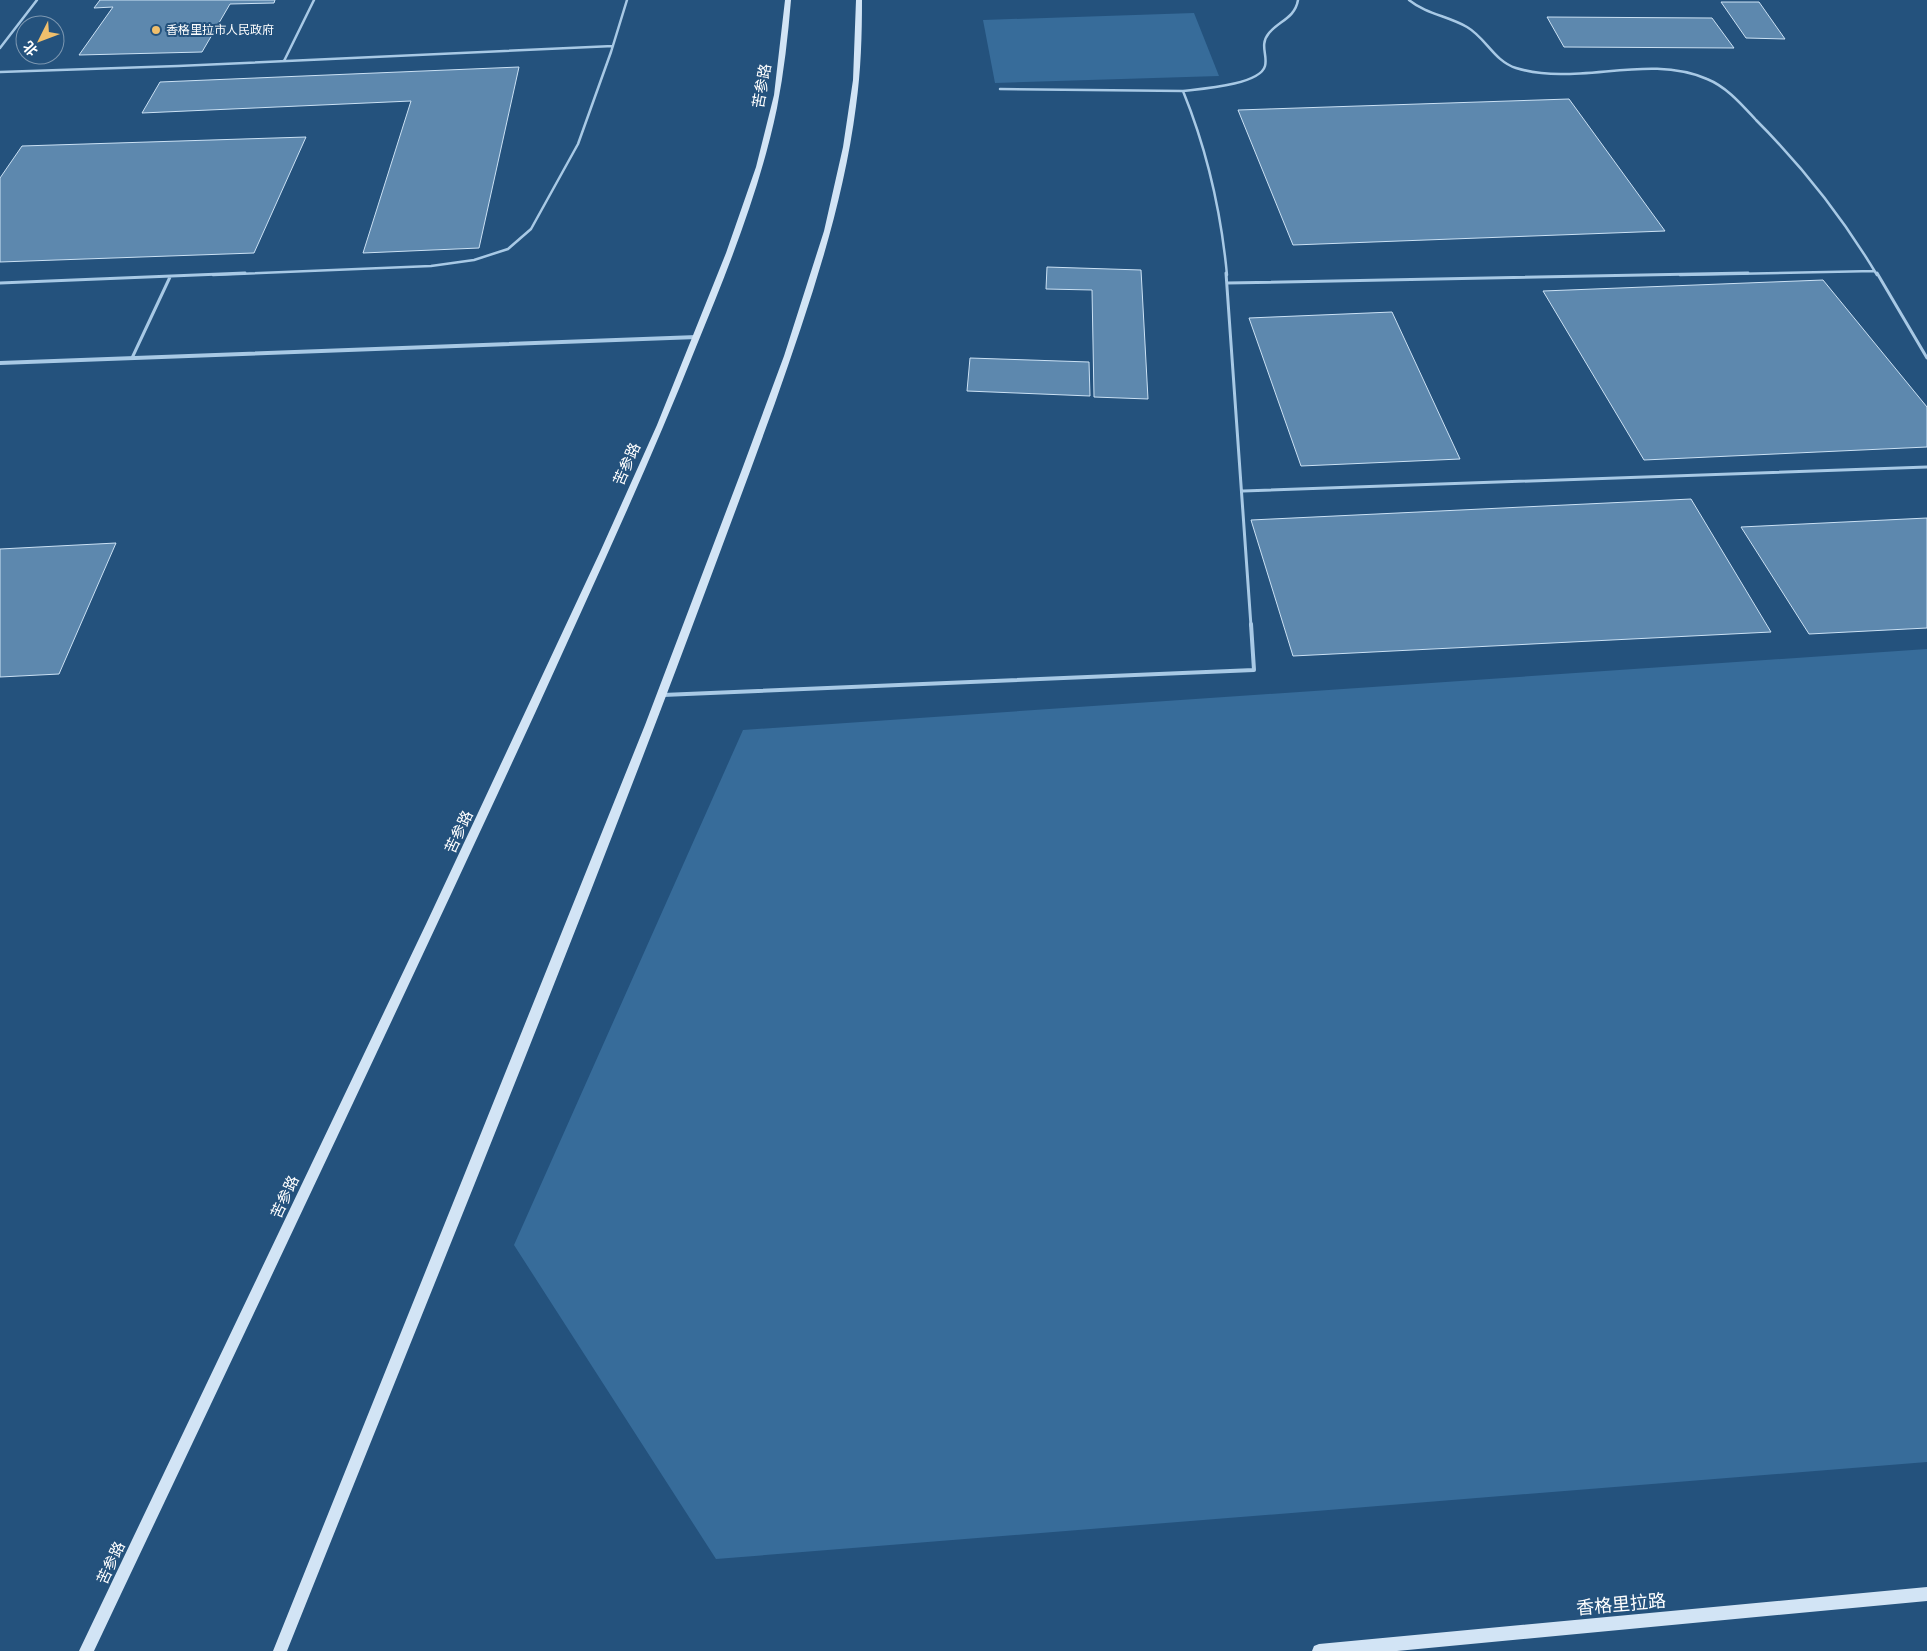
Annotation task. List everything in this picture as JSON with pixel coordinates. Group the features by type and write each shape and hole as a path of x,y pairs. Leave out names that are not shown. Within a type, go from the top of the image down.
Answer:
{"street":[{"name":"苦参路","path":"86,1651 469,846 620,516 697,337 728,259 757,173 774,107 785,41 788,0"},
{"path":"280,1651 661,695 779,379 817,264 840,176 852,108 858,40 859,0"},
{"path":"0,363 697,337"},
{"name":"香格里拉路","path":"1319,1651 1927,1594"}],"lane":[{"path":"0,48 37,0"},
{"path":"284,61 314,0"},
{"path":"0,284 431,266 474,260 508,249 531,229 578,144 613,46 627,0"},
{"path":"1000,89 1183,91 1236,83 1253,78 1262,73 1265,68 1262,47 1264,39 1270,31 1296,11 1298,0"},
{"path":"1409,0 1422,10 1469,28 1502,59 1515,68 1556,72 1674,71 1708,80 1734,99 1803,171 1833,208 1927,358"},
{"path":"0,39 7,39"},
{"path":"0,72 613,46"},
{"path":"661,695 1254,670 1244,491 1219,206 1212,174 1194,114 1183,91"},
{"path":"1227,284 1874,271"},
{"path":"132,358 170,277"},
{"path":"1244,491 1927,467"}],"shaded area":[{"path":"1194,13 1219,76 995,83 983,20"},
{"path":"1927,649 1927,1462 716,1559 514,1245 743,730"}],"building":[{"name":"香格里拉市人民政府","path":"100,0 275,0 274,3 230,4 202,52 79,55 113,7 94,8"},
{"path":"1721,2 1759,2 1785,39 1746,38"},
{"path":"1547,17 1712,18 1734,48 1564,47"},
{"path":"519,67 479,248 363,253 411,101 142,113 160,82"},
{"path":"1569,99 1665,231 1293,245 1238,110"},
{"path":"306,137 254,253 0,262 0,178 22,146"},
{"path":"1047,267 1141,270 1148,399 1094,397 1092,290 1046,289"},
{"path":"1823,280 1927,407 1927,447 1644,460 1543,291"},
{"path":"1392,312 1460,459 1301,466 1249,318"},
{"path":"970,358 1089,362 1090,396 967,391"},
{"path":"1691,499 1771,632 1293,656 1251,520"},
{"path":"1927,518 1927,628 1809,634 1741,527"},
{"path":"116,543 59,674 0,677 0,549"}],"place":[{"name":"香格里拉市人民政府","path":"156,30"}]}
